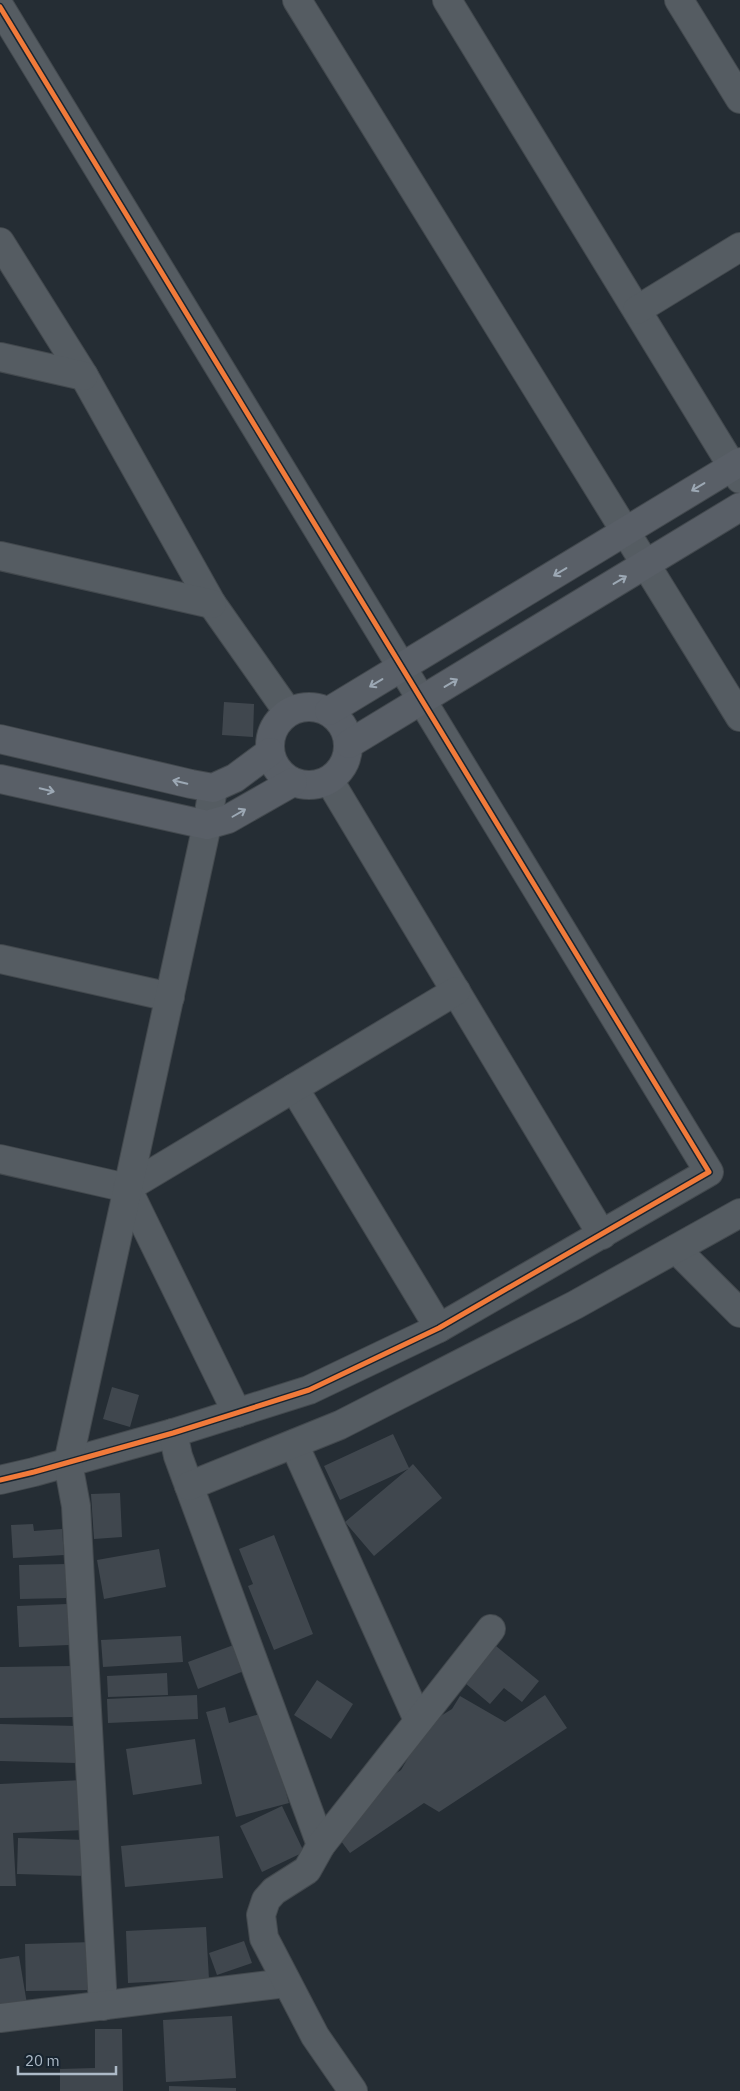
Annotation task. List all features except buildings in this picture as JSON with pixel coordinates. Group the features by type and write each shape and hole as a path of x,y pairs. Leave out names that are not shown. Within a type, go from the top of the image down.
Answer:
{"street":[{"path":"297,0 740,717"},
{"path":"330,711 626,531 738,469 637,310 447,0"},
{"path":"679,0 740,100"},
{"path":"0,7 709,1172 438,1328 309,1390 173,1433 0,1480"},
{"path":"0,242 84,376 212,604 288,712"},
{"path":"637,310 740,247"},
{"path":"0,357 84,376"},
{"path":"349,744 740,507"},
{"path":"0,556 212,604"},
{"path":"308,706 330,711 344,726 349,744 344,765 329,780 311,785 293,782 278,770 270,752 273,729 288,712 308,706"},
{"path":"0,739 213,788 235,778 270,752"},
{"path":"0,779 207,825 228,820 293,782"},
{"path":"329,780 602,1235"},
{"path":"103,2006 76,1506 68,1462 170,997 207,825 213,788"},
{"path":"0,959 170,997"},
{"path":"0,1159 127,1188 456,991"},
{"path":"294,1088 438,1328"},
{"path":"127,1188 237,1413"},
{"path":"189,1486 294,1444 357,1416 575,1305 740,1213"},
{"path":"676,1248 740,1313"},
{"path":"173,1433 178,1456 321,1845"},
{"path":"294,1444 418,1720"},
{"path":"353,2091 315,2036 286,1983 264,1938 261,1915 266,1900 274,1891 307,1870 321,1845 491,1629"},
{"path":"0,2018 286,1983"}],"cycle path":[{"path":"0,7 709,1172 439,1328 309,1390 173,1433 0,1480"}]}
